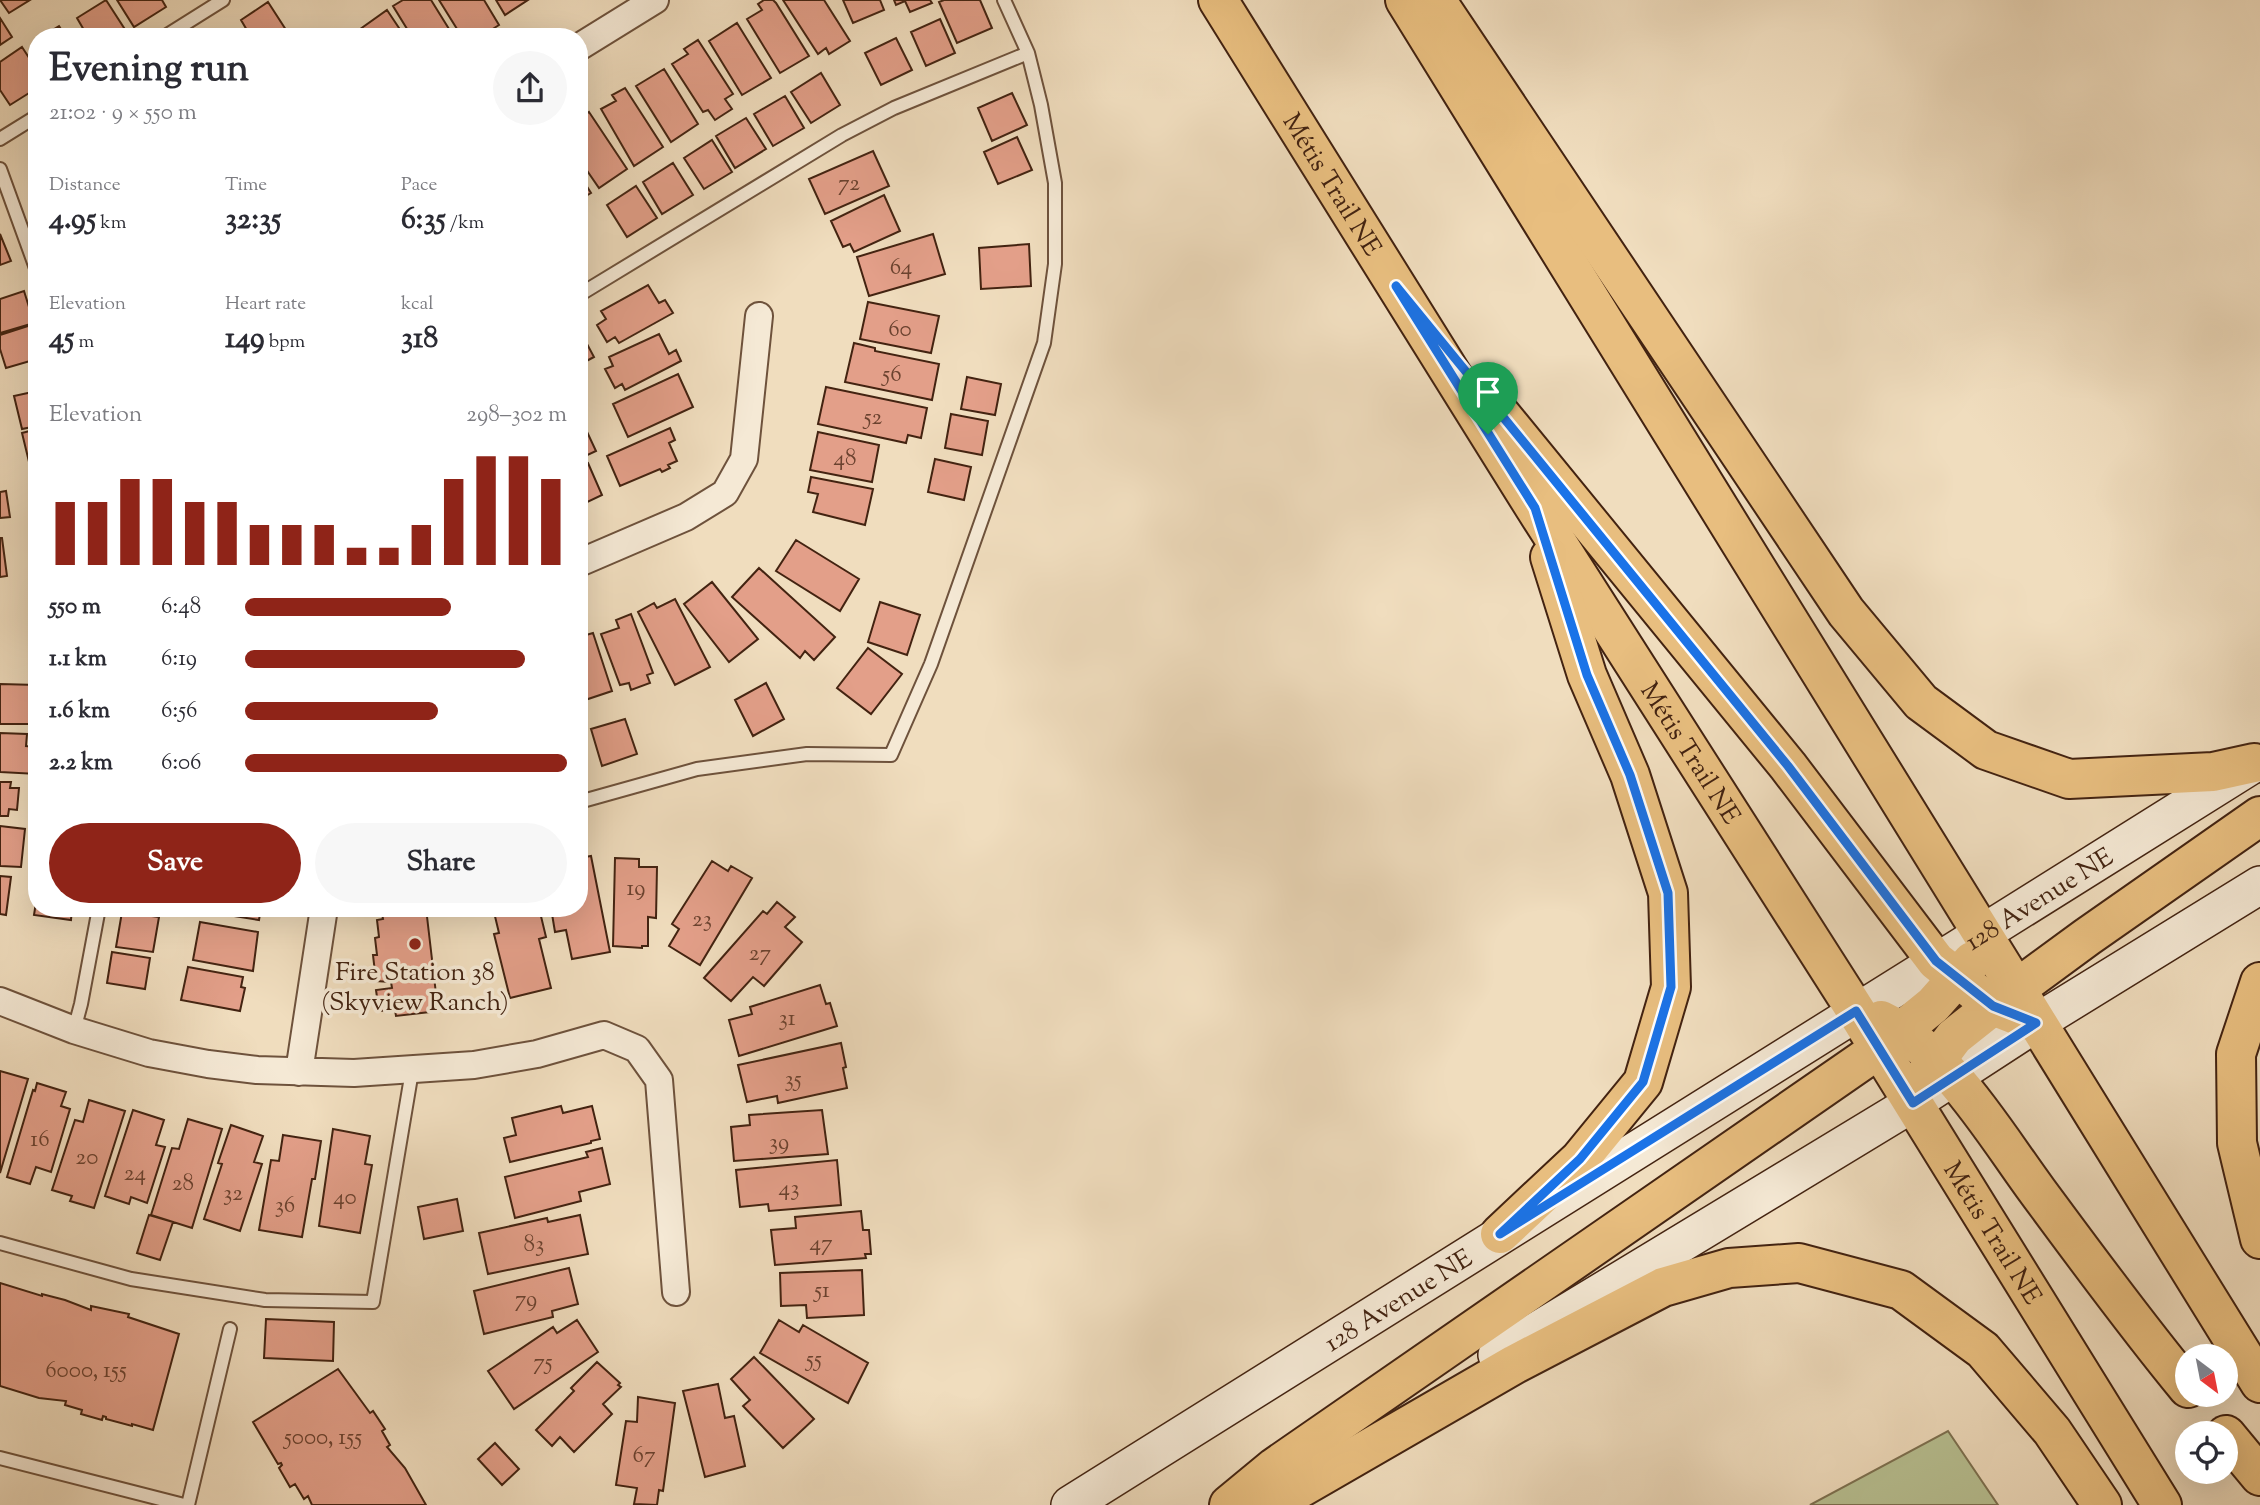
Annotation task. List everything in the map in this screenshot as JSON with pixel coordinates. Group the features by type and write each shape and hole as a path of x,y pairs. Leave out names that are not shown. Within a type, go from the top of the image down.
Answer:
{"main road":[{"name":"Métis Trail NE","path":"1218,0 1535,508 1856,1011"},
{"path":"1405,0 1982,933 2005,997"},
{"path":"1436,0 1846,612 1921,702 1986,750 2069,779 2213,772 2257,761"},
{"path":"1396,286 1788,766 1946,970 2005,997 2036,1023 2260,1383"},
{"path":"1500,1234 1580,1159 1643,1082 1671,987 1668,893 1630,775 1587,675 1535,508"},
{"name":"128 Avenue NE","path":"1982,933 2257,761"},
{"path":"1945,1068 1954,1037 2005,997 2260,816"},
{"path":"1251,1505 1913,1103 1919,1083 2036,1023 2260,885"},
{"path":"1229,1505 1275,1467 1891,1039 1933,1005 1946,970 1974,959 1982,933"},
{"name":"128 Avenue NE","path":"1070,1505 1856,1011 1946,970"},
{"path":"2260,982 2236,1054 2237,1143 2260,1239"},
{"path":"1856,1011 1891,1039 1945,1068 2138,1328 2175,1372"},
{"name":"Métis Trail NE","path":"1891,1039 1913,1103 2162,1505"},
{"path":"1271,1505 1515,1364 1663,1287 1728,1268 1799,1263 1901,1290 1983,1350 2052,1431 2102,1505"},
{"path":"2203,1407 2214,1421"},
{"path":"2238,1450 2260,1476"}],"street":[{"path":"588,41 655,0"},
{"path":"588,559 686,517 725,493 744,459 759,316"},
{"path":"299,1072 323,917"},
{"path":"0,1001 74,1030 149,1053 208,1064 299,1072 412,1071 474,1065 604,1035 638,1049 659,1080 676,1292"}],"lane":[{"path":"178,28 223,0"},
{"path":"588,799 697,769 807,754 891,755 931,664 1044,342 1055,264 1055,183 1041,105 1028,53 1004,0"},
{"path":"588,290 842,135 894,108 1028,53"},
{"path":"0,139 28,122"},
{"path":"0,169 28,246"},
{"path":"74,1030 97,917"},
{"path":"0,1243 131,1279 265,1300 373,1302 412,1071"},
{"path":"0,1458 186,1505 230,1329"}],"green space":[{"path":"1948,1431 1998,1505 1810,1505"}],"building":[{"path":"0,0 30,0 9,13"},
{"path":"106,0 124,28 83,28 77,18"},
{"path":"117,0 162,0 166,7 134,27"},
{"path":"403,0 431,0 448,28 406,28 393,6"},
{"path":"439,0 484,0 499,25 494,28 456,28"},
{"path":"496,0 528,0 505,15"},
{"path":"764,0 773,0 776,3 809,56 780,73 747,19 762,10 758,4"},
{"path":"783,0 824,0 850,41 829,54 826,48 818,54"},
{"path":"843,0 880,0 884,10 853,23"},
{"path":"894,0 930,0 932,3 910,12 905,1 896,5"},
{"path":"980,0 992,28 957,43 939,2"},
{"path":"268,2 285,28 246,28 241,20"},
{"path":"387,10 399,28 362,28"},
{"path":"0,18 12,37 0,45"},
{"path":"940,19 955,53 926,66 911,32"},
{"path":"737,23 771,78 742,95 709,41"},
{"path":"896,38 912,70 881,85 865,53"},
{"path":"698,40 733,94 725,99 732,109 715,120 708,110 703,112 672,64 688,54 684,49"},
{"path":"22,47 28,56 28,94 10,105 0,90 0,62"},
{"path":"664,69 698,124 671,142 636,86"},
{"path":"821,73 840,105 811,123 791,92"},
{"path":"625,88 663,147 634,166 601,109 616,101 612,95"},
{"path":"1012,93 1027,125 992,141 978,108"},
{"path":"785,96 804,128 773,146 754,114"},
{"path":"588,113 627,169 599,188 588,172"},
{"path":"746,118 766,149 735,168 716,136"},
{"path":"1017,137 1032,170 998,184 984,152"},
{"path":"712,140 732,172 704,189 684,158"},
{"path":"873,151 889,186 825,214 809,179"},
{"path":"673,163 693,195 662,214 643,182"},
{"path":"636,186 657,218 627,237 607,205"},
{"path":"884,195 900,231 854,252 850,244 843,247 831,221"},
{"path":"0,234 11,261 0,265"},
{"path":"933,234 945,274 869,296 857,257"},
{"path":"1029,244 1031,286 981,289 979,248"},
{"path":"648,285 659,303 665,300 673,313 619,343 615,337 607,342 597,325 606,319 601,311"},
{"path":"24,291 28,304 28,325 0,333 0,299"},
{"path":"868,302 939,316 931,353 860,339"},
{"path":"28,326 28,362 6,368 0,349 0,335"},
{"path":"659,334 669,354 676,350 681,361 625,390 622,384 615,388 605,369 613,366 609,357"},
{"path":"854,343 875,348 875,351 939,364 932,400 845,382"},
{"path":"588,346 594,357 588,360"},
{"path":"678,374 693,407 628,437 613,404"},
{"path":"967,377 1001,384 995,415 961,409"},
{"path":"826,387 927,408 921,438 908,435 906,443 818,424"},
{"path":"28,393 28,428 22,429 14,396"},
{"path":"951,414 988,421 982,455 945,448"},
{"path":"670,428 675,440 669,443 677,461 662,472 660,469 620,486 607,456"},
{"path":"28,431 28,458 22,433"},
{"path":"818,432 879,445 872,482 810,470"},
{"path":"588,434 596,451 588,455"},
{"path":"935,459 971,467 964,500 928,492"},
{"path":"588,463 602,495 588,502"},
{"path":"811,477 873,489 865,525 813,512 818,494 808,492"},
{"path":"6,491 10,517 0,518 0,492"},
{"path":"0,538 7,576 0,577"},
{"path":"796,540 859,579 840,611 776,571"},
{"path":"759,568 835,637 814,660 805,651 800,658 732,597"},
{"path":"712,582 758,639 729,662 684,604"},
{"path":"675,599 710,667 675,685 638,612 654,603 657,608"},
{"path":"880,602 920,615 907,655 868,642"},
{"path":"631,614 653,673 647,675 650,683 631,690 629,683 620,685 601,634 619,628 616,620"},
{"path":"593,633 612,691 588,699 588,634"},
{"path":"868,648 902,674 871,714 837,688"},
{"path":"766,683 784,719 753,736 735,700"},
{"path":"0,684 28,685 28,724 0,724"},
{"path":"625,719 637,754 602,766 591,729"},
{"path":"0,733 27,734 28,774 0,772"},
{"path":"0,782 11,782 10,788 19,788 17,810 9,809 8,816 0,816"},
{"path":"0,826 25,829 21,867 0,866"},
{"path":"588,856 591,856 610,952 572,959 566,930 555,932 552,917 588,917"},
{"path":"615,858 639,859 639,867 657,867 656,918 648,917 648,946 613,946"},
{"path":"712,861 728,871 731,866 752,878 700,965 669,946 679,929 672,924"},
{"path":"0,876 11,877 6,915 0,914"},
{"path":"777,902 795,917 785,927 802,942 764,986 753,977 731,1001 704,978 763,911 767,914"},
{"path":"49,917 71,917 71,920"},
{"path":"121,917 159,917 153,952 116,947"},
{"path":"427,917 438,1011 396,1016 395,1010 379,1011 376,990 392,988 391,982 376,981 373,955 377,955 377,920"},
{"path":"495,917 541,917 546,937 539,939 551,988 510,998 494,934 499,933"},
{"path":"200,922 258,932 253,971 193,960"},
{"path":"112,952 150,958 145,989 107,983"},
{"path":"188,967 243,977 241,987 245,988 240,1011 181,1000"},
{"path":"820,985 826,1004 830,1003 837,1026 739,1056 729,1020 752,1014 750,1007"},
{"path":"841,1043 847,1088 778,1103 777,1096 747,1102 738,1065"},
{"path":"0,1071 28,1079 0,1173"},
{"path":"37,1083 66,1092 61,1106 70,1109 51,1172 36,1167 30,1184 7,1177"},
{"path":"89,1100 125,1111 94,1208 70,1201 72,1196 52,1190 75,1120 83,1122"},
{"path":"561,1106 563,1113 592,1106 600,1139 510,1162 504,1138 516,1135 512,1118"},
{"path":"133,1110 164,1120 156,1145 165,1147 147,1203 131,1197 129,1204 105,1196"},
{"path":"822,1110 828,1154 734,1161 731,1127 750,1125 749,1115"},
{"path":"188,1119 222,1129 192,1228 151,1215 172,1148 179,1149"},
{"path":"231,1125 263,1136 254,1162 262,1164 240,1231 204,1219 222,1164 218,1163"},
{"path":"333,1129 370,1136 365,1164 372,1165 360,1233 319,1226"},
{"path":"283,1135 321,1141 302,1237 259,1230 271,1160 279,1161"},
{"path":"602,1148 610,1184 579,1192 581,1201 515,1218 505,1177 588,1157 586,1152"},
{"path":"837,1160 841,1205 769,1211 768,1204 740,1207 736,1170"},
{"path":"457,1199 463,1231 424,1239 418,1207"},
{"path":"861,1211 863,1230 869,1230 871,1254 865,1254 866,1258 775,1265 771,1230 796,1228 795,1217"},
{"path":"149,1215 173,1222 160,1260 137,1253"},
{"path":"580,1215 588,1254 488,1274 479,1233 547,1218 548,1222"},
{"path":"569,1268 578,1304 552,1311 553,1317 484,1334 474,1291"},
{"path":"862,1270 864,1315 807,1318 806,1305 781,1306 780,1273"},
{"path":"0,1283 65,1300 91,1310 91,1306 129,1314 128,1317 179,1334 153,1430 103,1416 102,1420 81,1414 82,1410 65,1405 66,1401 39,1398 0,1386"},
{"path":"266,1319 334,1322 333,1361 264,1358"},
{"path":"577,1320 598,1352 514,1409 488,1371 553,1327 557,1333"},
{"path":"779,1320 799,1332 803,1325 868,1363 848,1403 760,1353"},
{"path":"754,1357 814,1419 783,1448 743,1406 750,1400 731,1379"},
{"path":"597,1362 620,1383 618,1385 621,1387 603,1404 612,1414 574,1452 560,1437 552,1446 536,1430 574,1391 571,1388"},
{"path":"338,1369 385,1429 382,1431 390,1445 387,1447 405,1468 426,1505 312,1505 308,1496 304,1499 295,1484 290,1487 279,1468 281,1463 278,1464 253,1422"},
{"path":"718,1384 725,1418 734,1416 745,1466 705,1477 683,1391"},
{"path":"638,1397 675,1403 663,1491 659,1490 657,1505 634,1504 637,1488 616,1485 626,1421 637,1422"},
{"path":"495,1443 519,1469 502,1485 478,1459"}],"place":[{"name":"Fire Station 38 (Skyview Ranch)","path":"415,944"}],"route":[{"path":"1396,286 1788,766 1936,961 1993,1006 2036,1023 1913,1103 1856,1011 1500,1234 1580,1159 1643,1082 1671,987 1671,978 1668,893 1630,775 1587,675 1535,508 1488,434 1396,286"}]}
